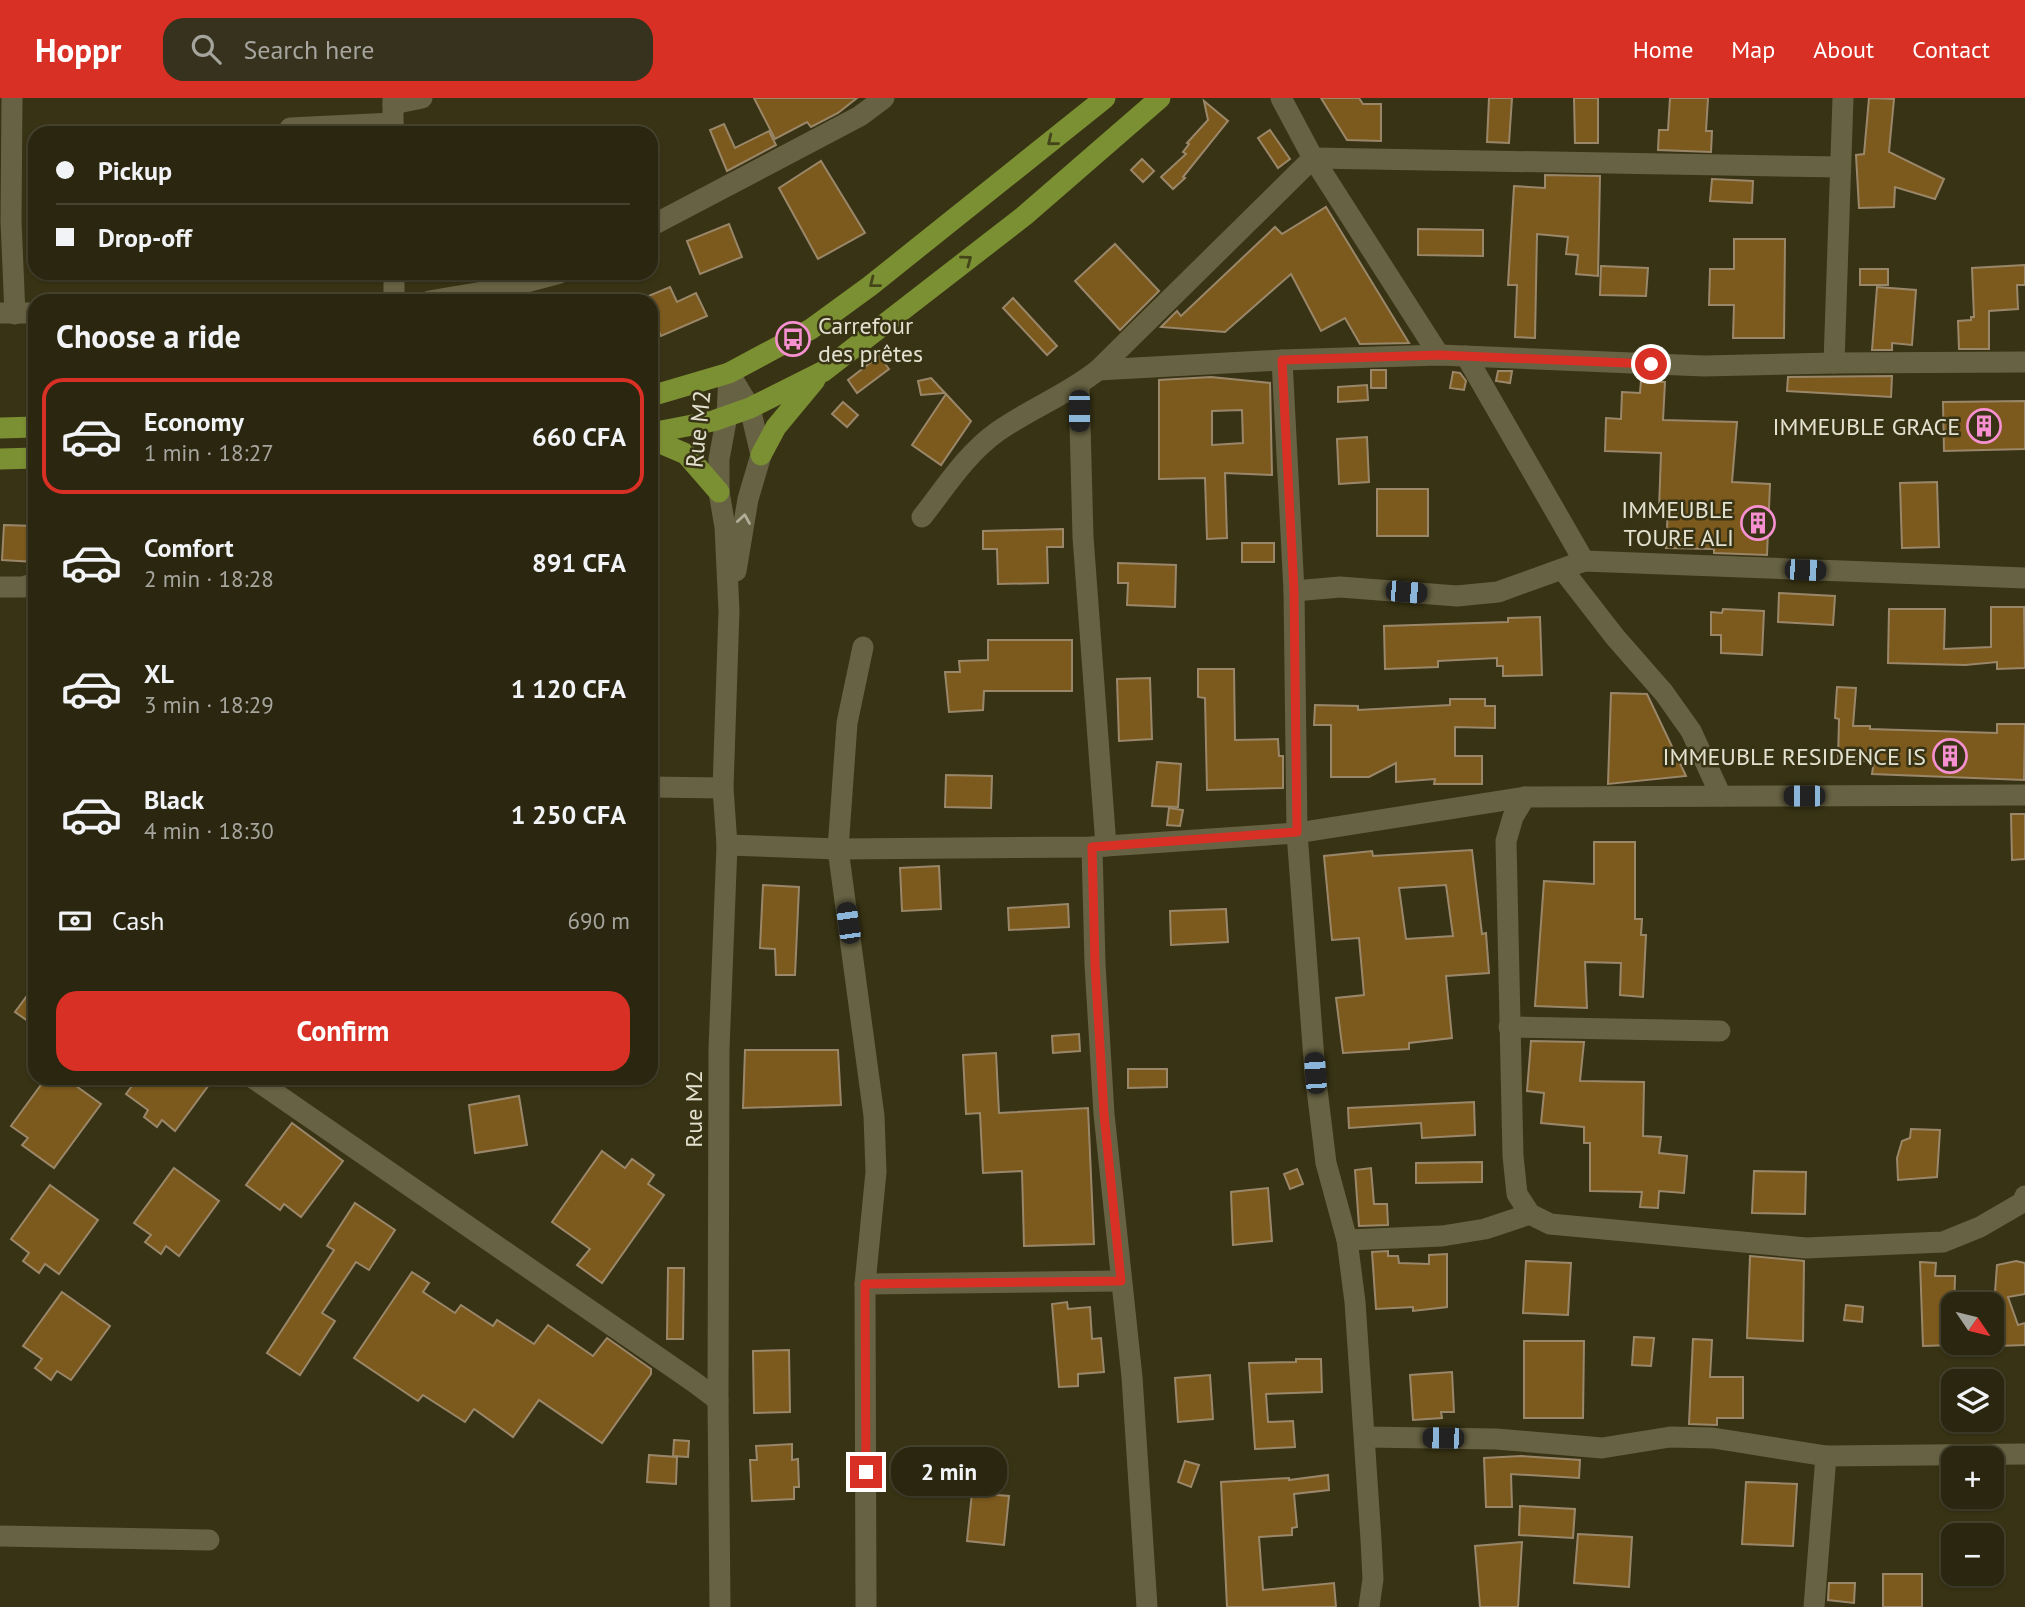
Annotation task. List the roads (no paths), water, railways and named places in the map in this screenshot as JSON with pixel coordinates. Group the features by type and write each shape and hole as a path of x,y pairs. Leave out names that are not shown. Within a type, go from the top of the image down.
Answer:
{"main road":[{"path":"658,394 729,373 811,329 870,286 1105,98"},
{"path":"761,455 776,428 824,371 1024,216 1160,98"},
{"path":"658,433 750,408 824,371"},
{"path":"0,428 28,428"},
{"path":"658,441 686,454 719,492"},
{"path":"0,459 28,458"}],"street":[{"path":"12,98 11,221 17,313"},
{"path":"305,126 393,114 422,98"},
{"path":"658,222 860,116 884,98"},
{"path":"1281,98 1313,158 1439,355"},
{"path":"1834,363 1843,98"},
{"path":"922,517 966,461 996,433 1079,385 1098,370 1313,158 1839,167"},
{"path":"470,294 533,280"},
{"path":"1098,370 1439,355 1704,366 2025,362"},
{"path":"1466,356 1584,561"},
{"path":"1282,360 1294,591 1297,832 1315,1073 1325,1150 1347,1240 1355,1302 1373,1579 1369,1607"},
{"name":"Rue M2","path":"729,373 750,408 761,455 748,499 729,611"},
{"name":"Rue M2","path":"720,1607 719,1049 727,845 723,788 729,611 725,527 719,492 719,459 727,416 729,373"},
{"path":"1079,385 1083,537 1099,846 1095,964 1104,1114 1132,1377 1147,1607"},
{"path":"1294,591 1340,587 1457,596 1498,592 1584,561 2025,578"},
{"path":"1563,570 1678,712 1691,731 1721,796"},
{"path":"0,587 28,585"},
{"path":"863,647 847,723 838,849 874,1116 876,1172 865,1284 866,1607"},
{"path":"658,787 723,788"},
{"path":"727,845 838,849 1099,846 1297,832 1525,797 2025,795"},
{"path":"1525,797 1513,817 1506,841 1509,1027 1517,1194 1530,1214 1550,1224 1805,1248 1943,1242 1980,1227 2024,1201"},
{"path":"1509,1027 1720,1031"},
{"path":"263,1085 718,1400"},
{"path":"1347,1240 1442,1236 1485,1229 1530,1214"},
{"path":"865,1284 1121,1281"},
{"path":"1365,1437 1496,1439 1602,1448 1670,1437 1713,1438 1826,1456 2025,1454"},
{"path":"1814,1607 1826,1456"},
{"path":"0,1535 209,1541"}],"place":[{"name":"Carrefour des prêtes","path":"793,339"},
{"name":"IMMEUBLE GRACE","path":"1984,426"},
{"name":"IMMEUBLE TOURE ALI","path":"1758,523"},
{"name":"IMMEUBLE RESIDENCE IS","path":"1950,756"}]}
